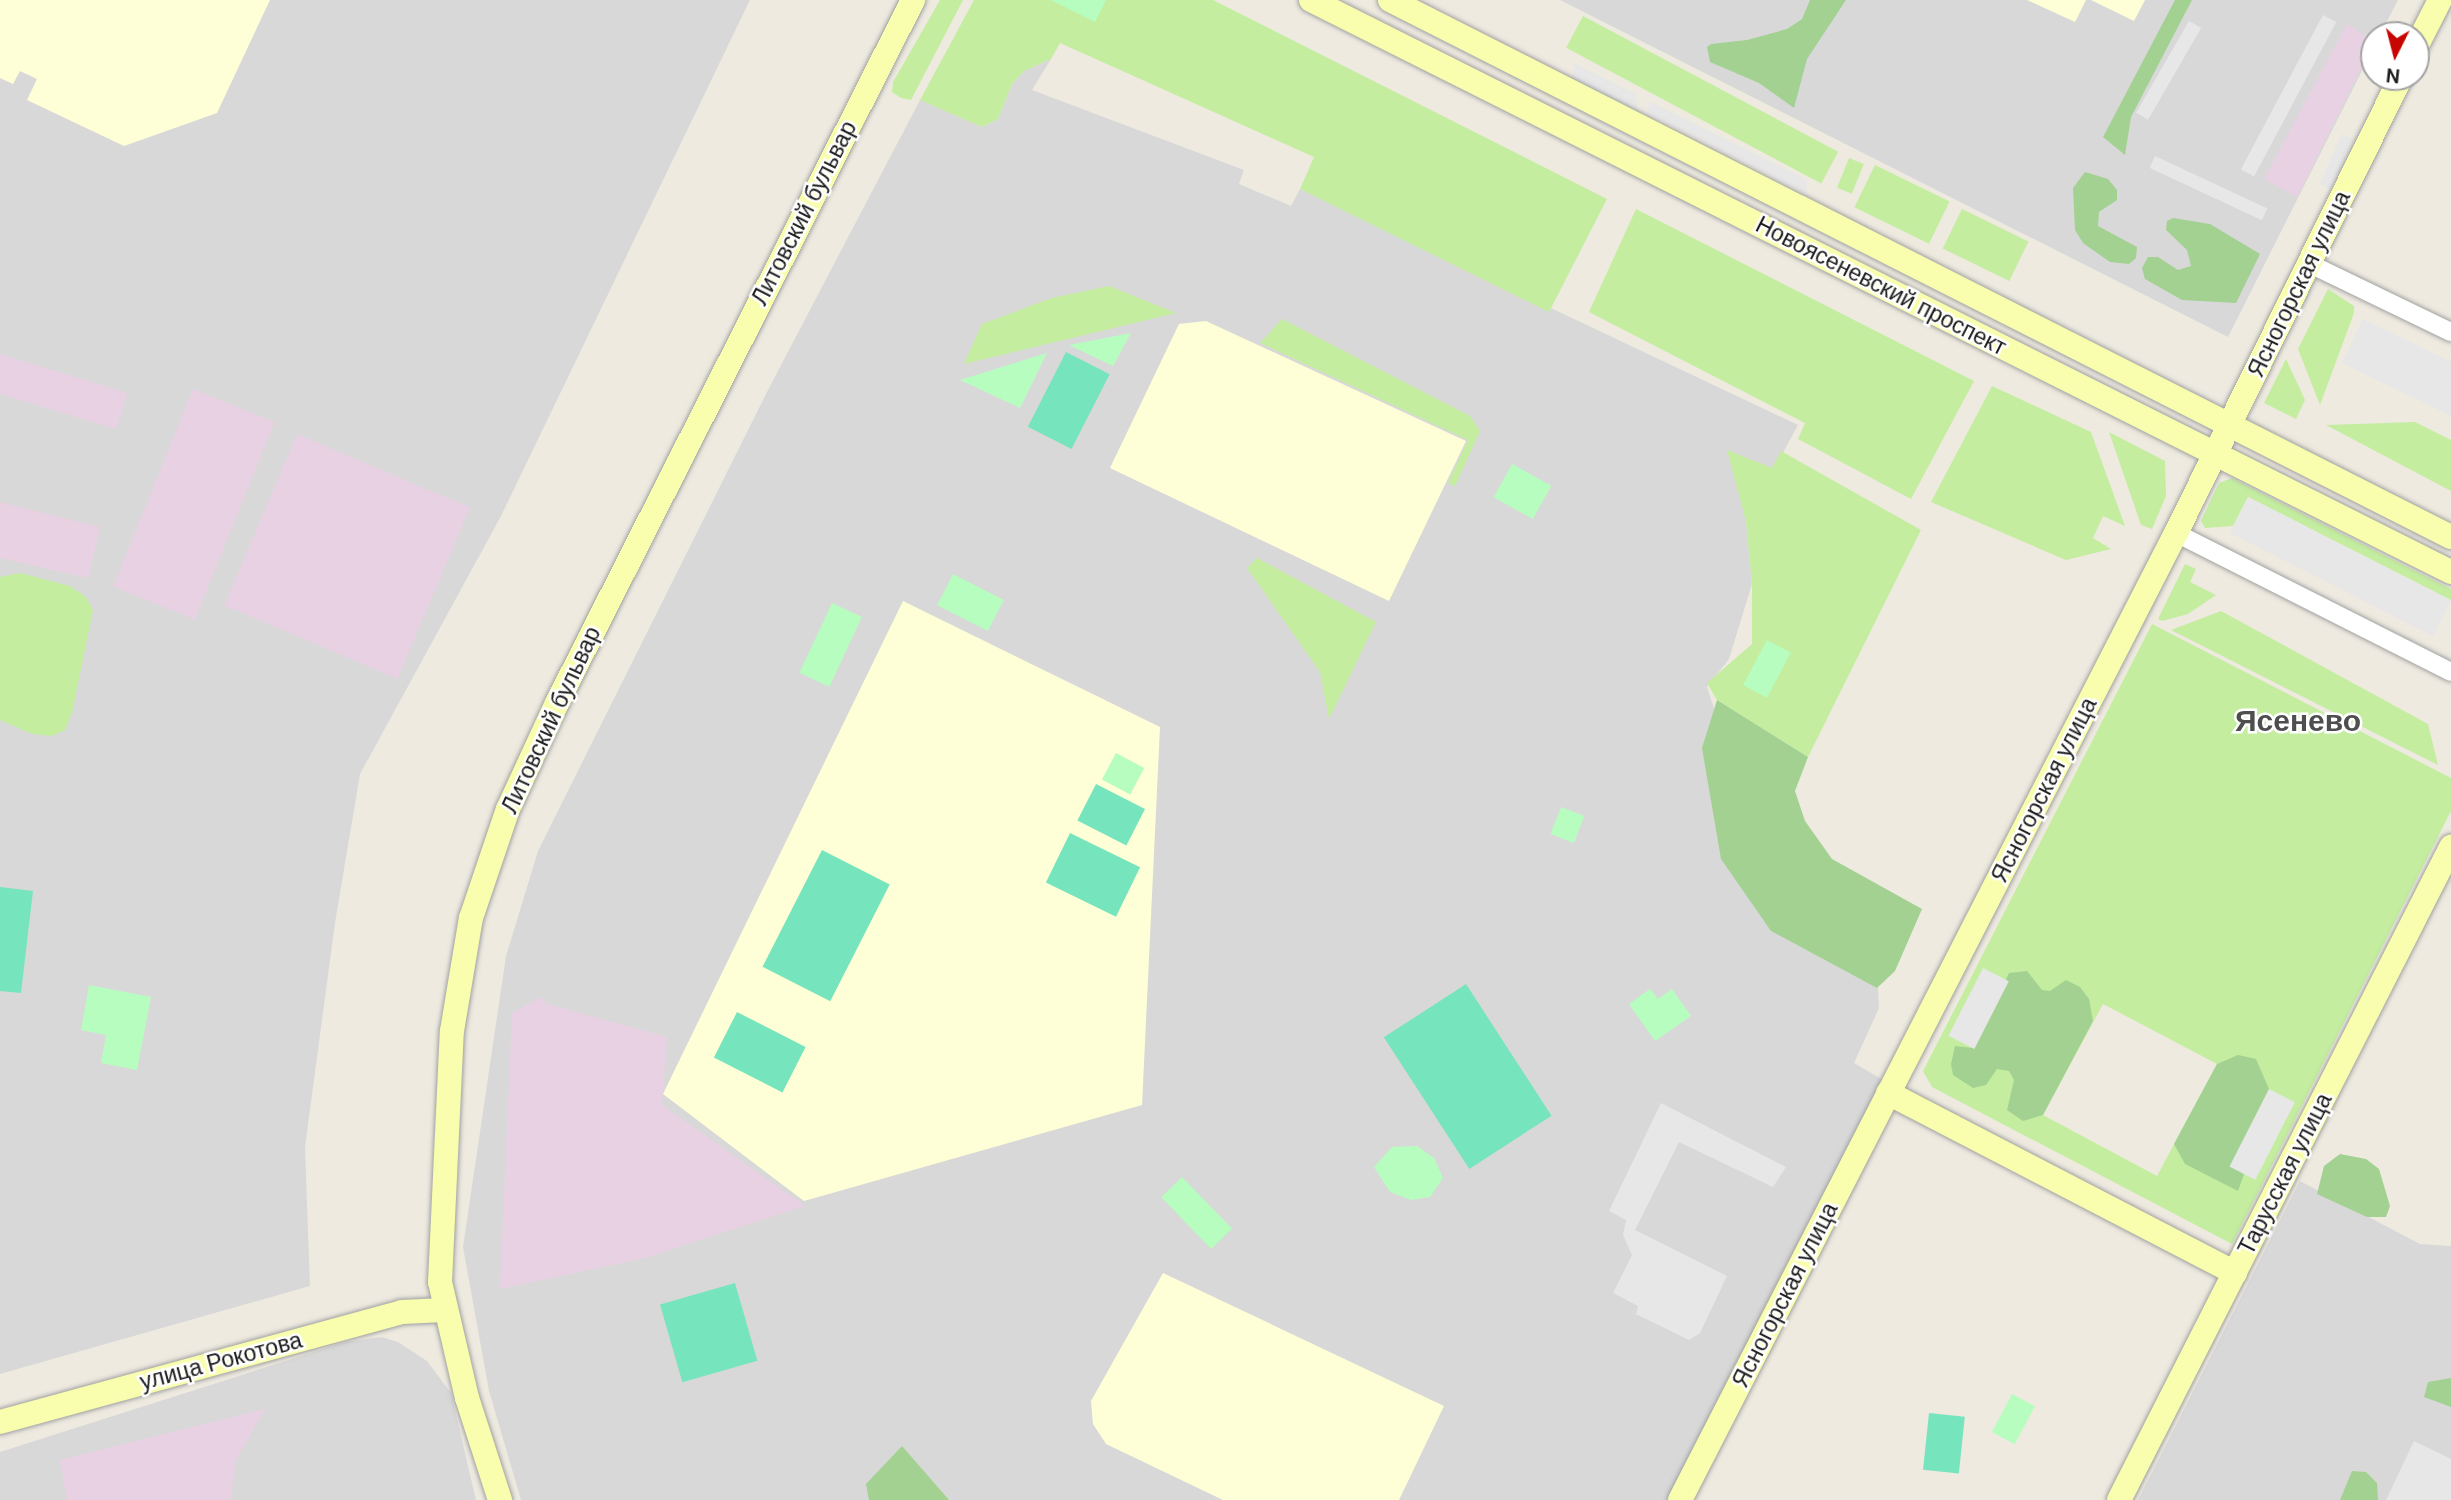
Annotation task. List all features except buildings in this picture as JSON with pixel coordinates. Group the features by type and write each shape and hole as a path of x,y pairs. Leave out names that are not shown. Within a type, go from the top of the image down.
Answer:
{"main road":[{"name":"Литовский бульвар","path":"500,1500 444,1310 440,1282 452,1031 471,918 498,836 557,703 662,489 913,0"},
{"name":"Новоясеневский проспект","path":"1311,0 2451,572"},
{"name":"Новоясеневский проспект","path":"1390,0 2451,537"},
{"path":"2429,21 2440,0"},
{"name":"Ясногорская улица","path":"1680,1500 2176,533 2394,91"},
{"name":"Тарусская улица","path":"2119,1500 2451,847"},
{"path":"1888,1093 2235,1273"},
{"name":"улица Рокотова","path":"0,1422 402,1312 444,1310"}],"street":[{"path":"2308,263 2451,332"},
{"path":"2176,533 2451,672"}],"shaded area":[{"path":"0,0 750,0 500,518 360,774 335,923 305,1147 310,1286 0,1374"},
{"path":"0,0 270,0 217,113 124,146 27,100 37,79 20,71 13,84 0,78"},
{"path":"1560,0 2398,0 2387,21 2360,21 2360,75 2228,337"},
{"path":"2027,0 2086,0 2075,22"},
{"path":"2091,0 2145,0 2134,21"},
{"path":"2323,15 2336,22 2254,177 2241,170"},
{"path":"2189,21 2201,28 2148,120 2136,113"},
{"path":"2347,24 2360,33 2360,70 2297,197 2264,179"},
{"path":"1051,59 1032,90 1244,170 1239,184 1291,206 1300,189 1798,425 1746,521 1752,584 1729,659 1707,687 1726,744 1771,931 1878,988 1879,1008 1854,1063 1883,1080 1667,1500 521,1500 489,1391 463,1247 506,956 538,851 769,388 920,100 982,127 998,119 1012,84 1024,71"},
{"path":"1574,63 1636,94 1637,112 1572,78"},
{"path":"1649,101 1807,180 1806,194 1648,113"},
{"path":"2342,134 2353,139 2331,189 2320,184"},
{"path":"2155,156 2267,208 2262,220 2150,168"},
{"path":"2363,319 2451,362 2451,416 2342,363"},
{"path":"1206,321 1466,441 1389,601 1110,468 1179,324"},
{"path":"0,354 127,393 116,429 0,394"},
{"path":"193,389 275,422 195,619 113,586"},
{"path":"297,434 470,507 397,679 224,605"},
{"path":"2248,497 2451,600 2433,636 2230,533"},
{"path":"0,502 100,527 88,578 0,558"},
{"path":"903,601 1160,727 1142,1105 804,1201 663,1094"},
{"path":"1983,968 2009,981 1974,1049 1948,1036"},
{"path":"541,997 547,1004 667,1037 662,1105 805,1206 645,1258 500,1289 512,1013"},
{"path":"2269,1089 2295,1102 2255,1180 2230,1167"},
{"path":"1661,1103 1786,1167 1773,1187 1679,1142 1635,1230 1727,1276 1700,1333 1689,1340 1636,1314 1638,1306 1613,1293 1632,1255 1623,1235 1626,1220 1609,1211"},
{"path":"2300,1181 2420,1244 2451,1246 2451,1500 2138,1500"},
{"path":"1163,1273 1444,1406 1399,1500 1223,1500 1106,1444 1093,1424 1091,1401"},
{"path":"382,1337 398,1342 427,1361 451,1393 476,1500 0,1500 0,1452 345,1342"},
{"path":"265,1409 236,1460 230,1500 67,1500 60,1460"},
{"path":"2414,1441 2451,1459 2451,1500 2386,1500"}],"green space":[{"path":"940,0 963,0 911,100 901,98 892,92 893,82"},
{"path":"974,0 1213,0 1607,199 1549,312 1300,189 1314,157 1060,43 1051,59 1024,71 1012,84 998,119 982,127 920,100"},
{"path":"1051,0 1106,0 1095,22"},
{"path":"1810,0 1846,0 1807,59 1794,108 1759,83 1710,62 1707,47 1711,44 1747,40 1787,29 1802,19"},
{"path":"2175,0 2192,0 2131,117 2125,155 2103,137"},
{"path":"1583,16 1838,152 1821,183 1566,48"},
{"path":"1849,158 1864,164 1852,194 1837,188"},
{"path":"1875,165 1950,201 1929,244 1854,207"},
{"path":"2085,172 2108,179 2117,190 2117,200 2099,212 2098,226 2137,247 2136,258 2129,264 2110,262 2083,243 2075,230 2073,188"},
{"path":"1636,209 1974,381 1911,499 1798,439 1805,423 1589,312"},
{"path":"1962,209 2029,241 2009,281 1943,249"},
{"path":"2173,218 2210,224 2260,254 2236,303 2182,300 2145,279 2142,268 2148,257 2158,257 2178,270 2191,266 2187,250 2166,230 2167,221"},
{"path":"1109,286 1176,313 964,364 982,324 1052,298"},
{"path":"2328,289 2354,306 2354,313 2320,405 2298,349"},
{"path":"1282,319 1470,416 1480,431 1455,486 1448,483 1468,440 1260,343"},
{"path":"1131,333 1113,366 1069,345"},
{"path":"1066,352 1110,374 1072,449 1028,427"},
{"path":"1047,353 1020,408 960,380"},
{"path":"2286,359 2305,400 2296,419 2264,403"},
{"path":"1992,386 2091,432 2125,526 2103,516 2093,538 2111,549 2066,560 1931,502"},
{"path":"2415,422 2451,440 2451,491 2326,425"},
{"path":"2109,432 2165,461 2166,496 2152,529 2141,525"},
{"path":"1727,450 1772,468 1781,451 1921,530 1808,757 1717,700 1707,683 1752,644 1752,584 1746,521"},
{"path":"1512,464 1551,486 1533,519 1494,497"},
{"path":"2232,478 2451,589 2451,600 2248,497 2233,526 2205,528 2201,521 2219,483"},
{"path":"1257,558 1376,622 1329,719 1320,672 1247,568"},
{"path":"2185,564 2196,569 2190,582 2216,595 2188,614 2162,621 2158,619"},
{"path":"20,573 70,586 86,597 93,610 72,713 65,730 52,736 32,734 0,720 0,577"},
{"path":"953,574 1004,600 988,631 937,605"},
{"path":"832,603 862,617 829,687 799,673"},
{"path":"2221,611 2428,724 2438,765 2171,630"},
{"path":"2152,624 2451,778 2451,811 2232,1244 1932,1087 1923,1071","holes":["2103,1004 2217,1064 2157,1176 2043,1115"]},
{"path":"1767,640 1791,653 1767,698 1743,685"},
{"path":"1717,700 1808,757 1795,791 1805,821 1832,859 1922,909 1895,971 1877,988 1771,931 1721,859 1702,748"},
{"path":"1116,753 1144,768 1130,795 1102,779"},
{"path":"1096,784 1145,809 1126,846 1077,821"},
{"path":"1561,807 1584,816 1574,843 1551,834"},
{"path":"1070,833 1140,867 1116,917 1046,882"},
{"path":"822,850 890,885 830,1001 763,967"},
{"path":"0,887 33,891 21,993 0,991"},
{"path":"2027,971 2042,990 2050,991 2066,980 2080,987 2089,999 2093,1021 2043,1115 2023,1121 2007,1110 2014,1080 2009,1071 1997,1069 1986,1085 1973,1088 1953,1075 1951,1064 1955,1046 1973,1048 2009,973"},
{"path":"1466,984 1552,1116 1469,1169 1384,1037"},
{"path":"89,985 151,997 137,1070 101,1063 106,1035 81,1030"},
{"path":"1650,989 1658,999 1672,989 1691,1016 1655,1041 1629,1004"},
{"path":"737,1012 806,1047 782,1092 714,1057"},
{"path":"2238,1055 2256,1059 2269,1089 2231,1167 2244,1174 2238,1191 2185,1164 2174,1144 2217,1064"},
{"path":"1417,1146 1434,1158 1443,1178 1430,1197 1411,1200 1390,1192 1374,1167 1392,1147"},
{"path":"2340,1154 2366,1159 2379,1169 2390,1206 2386,1217 2367,1217 2317,1194 2324,1166"},
{"path":"1182,1177 1232,1229 1211,1249 1161,1197"},
{"path":"735,1283 757,1361 682,1382 660,1304"},
{"path":"2451,1378 2451,1407 2424,1397 2428,1382"},
{"path":"2012,1394 2035,1406 2015,1444 1992,1432"},
{"path":"1929,1413 1965,1417 1959,1473 1923,1470"},
{"path":"902,1446 949,1500 869,1500 866,1484"},
{"path":"2352,1471 2366,1472 2377,1483 2378,1500 2340,1500"}],"district":[{"name":"Ясенево","path":"2298,721"}]}
